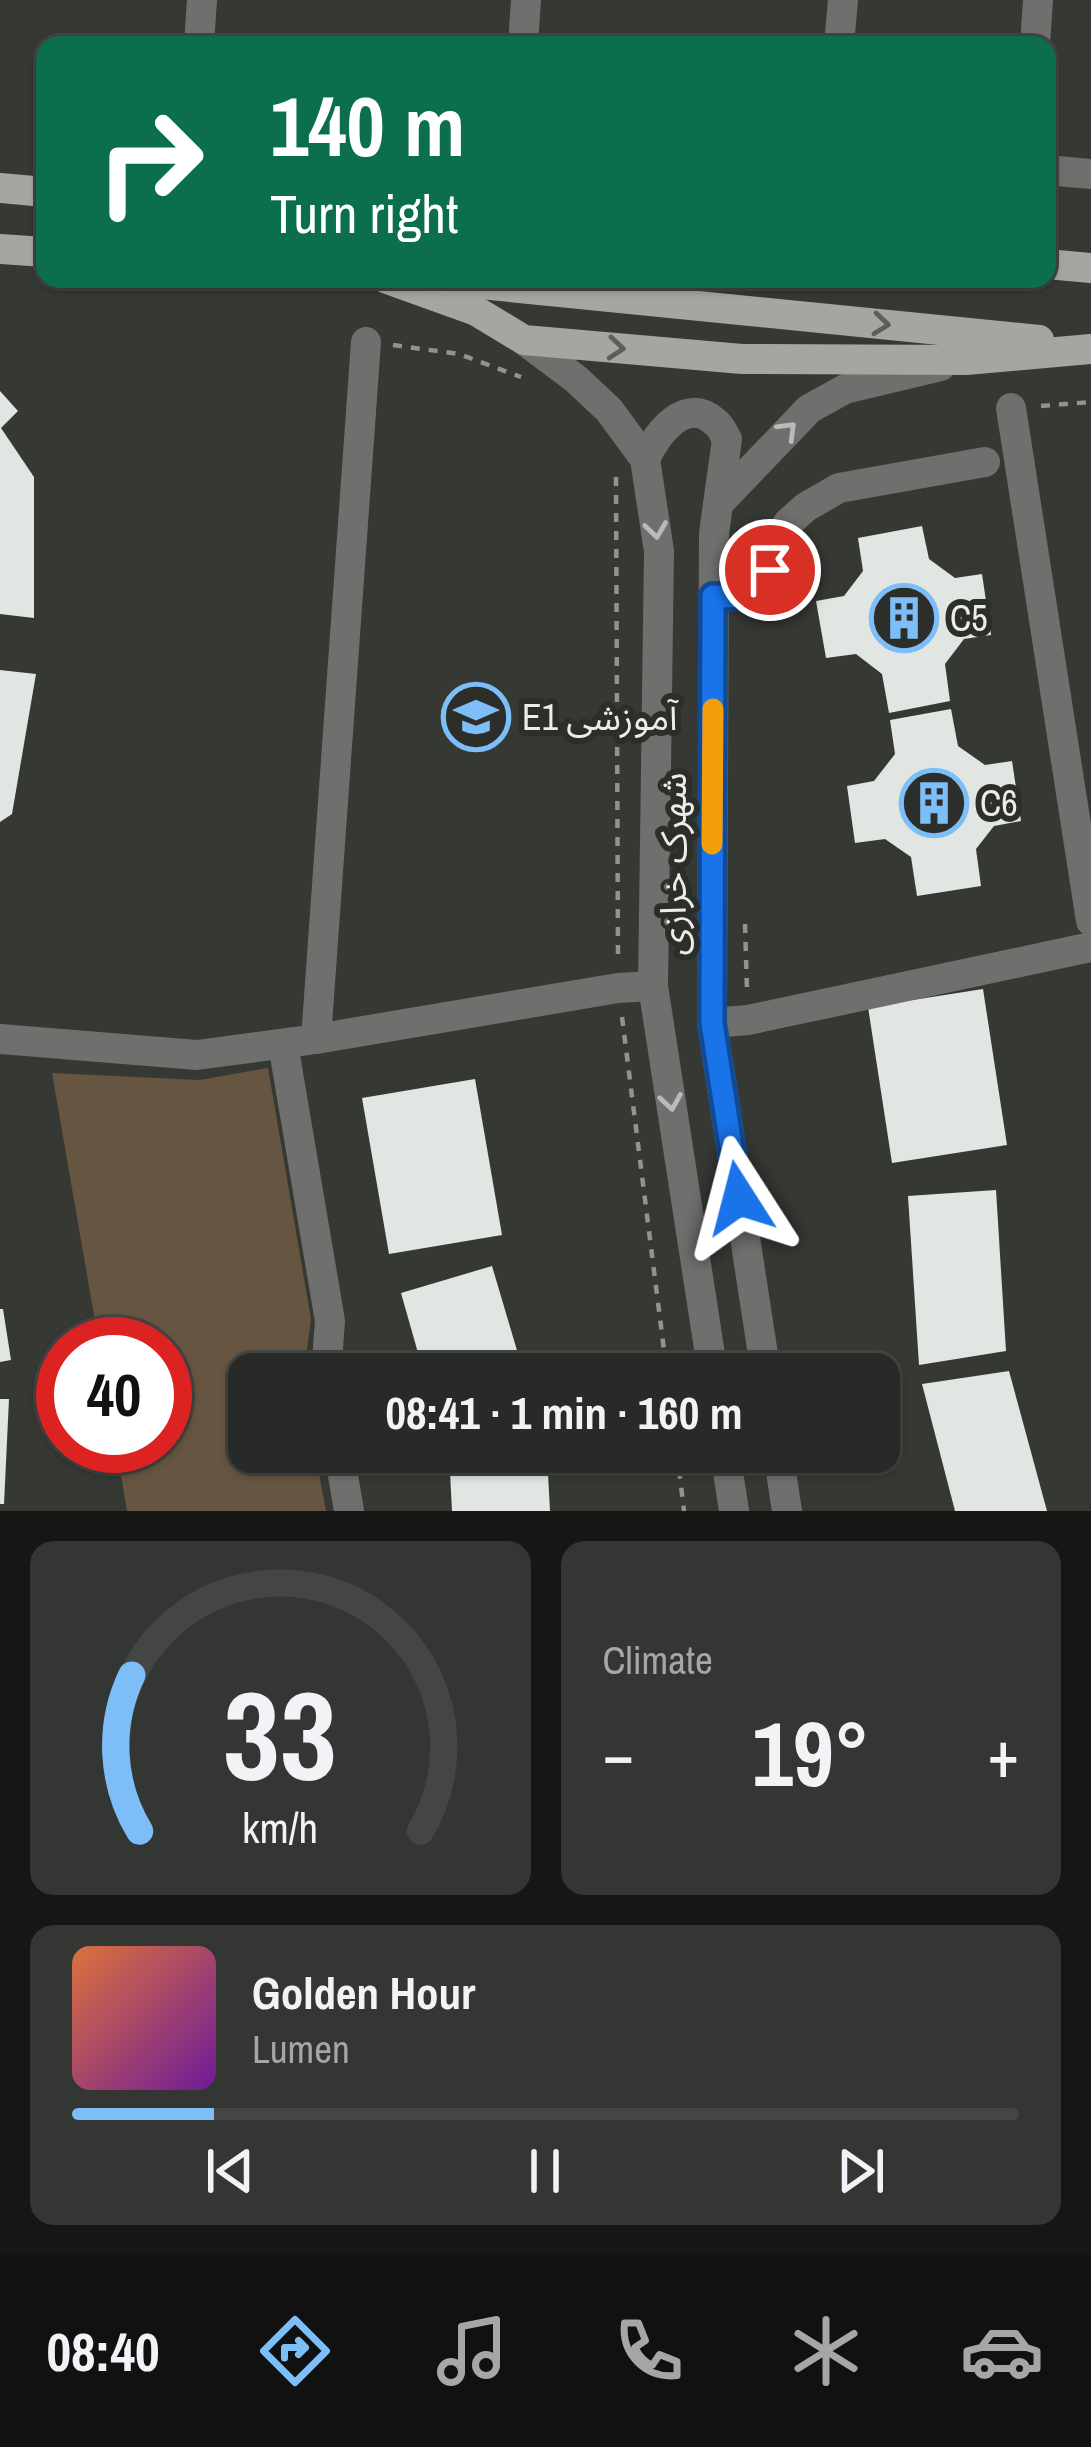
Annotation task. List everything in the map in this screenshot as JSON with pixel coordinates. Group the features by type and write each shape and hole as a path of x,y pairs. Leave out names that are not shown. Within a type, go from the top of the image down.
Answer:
{"main road":[{"path":"0,188 36,190"},
{"path":"0,249 36,251"},
{"path":"1056,265 1091,268"},
{"path":"412,288 476,311 524,340 742,358 966,360 1091,347"},
{"path":"517,288 1091,347"}],"street":[{"path":"200,36 202,0"},
{"path":"524,36 526,0"},
{"path":"840,36 842,0"},
{"path":"1036,36 1038,0"},
{"path":"1056,171 1091,173"},
{"name":"شهرک خرازی","path":"524,340 609,410 659,551 653,986 710,1353"},
{"path":"316,1040 366,342"},
{"path":"718,504 809,409 845,388 966,360"},
{"path":"1011,408 1091,921"},
{"name":"شهرک خرازی","path":"630,460 677,417 696,414 714,420 727,439 714,534 712,1023 763,1353"},
{"path":"713,596 749,595 760,587 770,570 775,543 788,523 839,488 986,462"},
{"path":"712,1023 748,1020 1091,947"},
{"path":"0,1040 196,1055 653,986"},
{"path":"283,1044 330,1321 328,1353"},
{"path":"343,1473 349,1511"},
{"path":"728,1473 734,1511"},
{"path":"781,1473 787,1511"}],"path":[{"path":"366,342 459,353 532,381"},
{"path":"1011,408 1091,402"},
{"path":"630,460 618,514 619,988 664,1353"},
{"path":"680,1473 685,1511"}],"shaded area":[{"path":"268,1068 311,1319 307,1353 228,1353 228,1473 319,1473 326,1511 127,1511 121,1473 192,1473 192,1317 94,1317 52,1073 200,1080"}],"building":[{"path":"0,391 18,411 1,428 34,477 34,618 0,614"},
{"name":"C5","path":"922,526 929,559 955,578 982,574 991,635 964,639 945,664 950,701 889,713 882,674 856,654 826,658 816,601 844,596 863,571 858,538"},
{"path":"0,670 36,674 12,814 0,822"},
{"name":"C6","path":"951,709 958,746 985,765 1012,761 1021,821 994,826 976,849 981,886 917,896 911,857 885,839 855,843 847,786 874,781 895,754 890,720"},
{"path":"983,989 1007,1145 892,1163 868,1007"},
{"path":"475,1079 502,1235 389,1254 362,1098"},
{"path":"996,1190 1006,1351 919,1365 908,1196"},
{"path":"492,1266 518,1353 418,1353 401,1293"},
{"path":"0,1309 11,1360 0,1362"},
{"path":"1009,1371 1047,1511 955,1511 922,1384"},
{"path":"0,1399 9,1399 4,1504 0,1504"},
{"path":"450,1473 548,1473 550,1511 452,1511"}],"slow traffic":[{"path":"712,844 713,709"}],"place":[{"name":"C5","path":"904,618"},
{"name":"E1 آموزشی","path":"476,717"},
{"name":"C6","path":"934,803"}],"route":[{"path":"739,1198 712,1023 713,596 749,595 770,570"}]}
